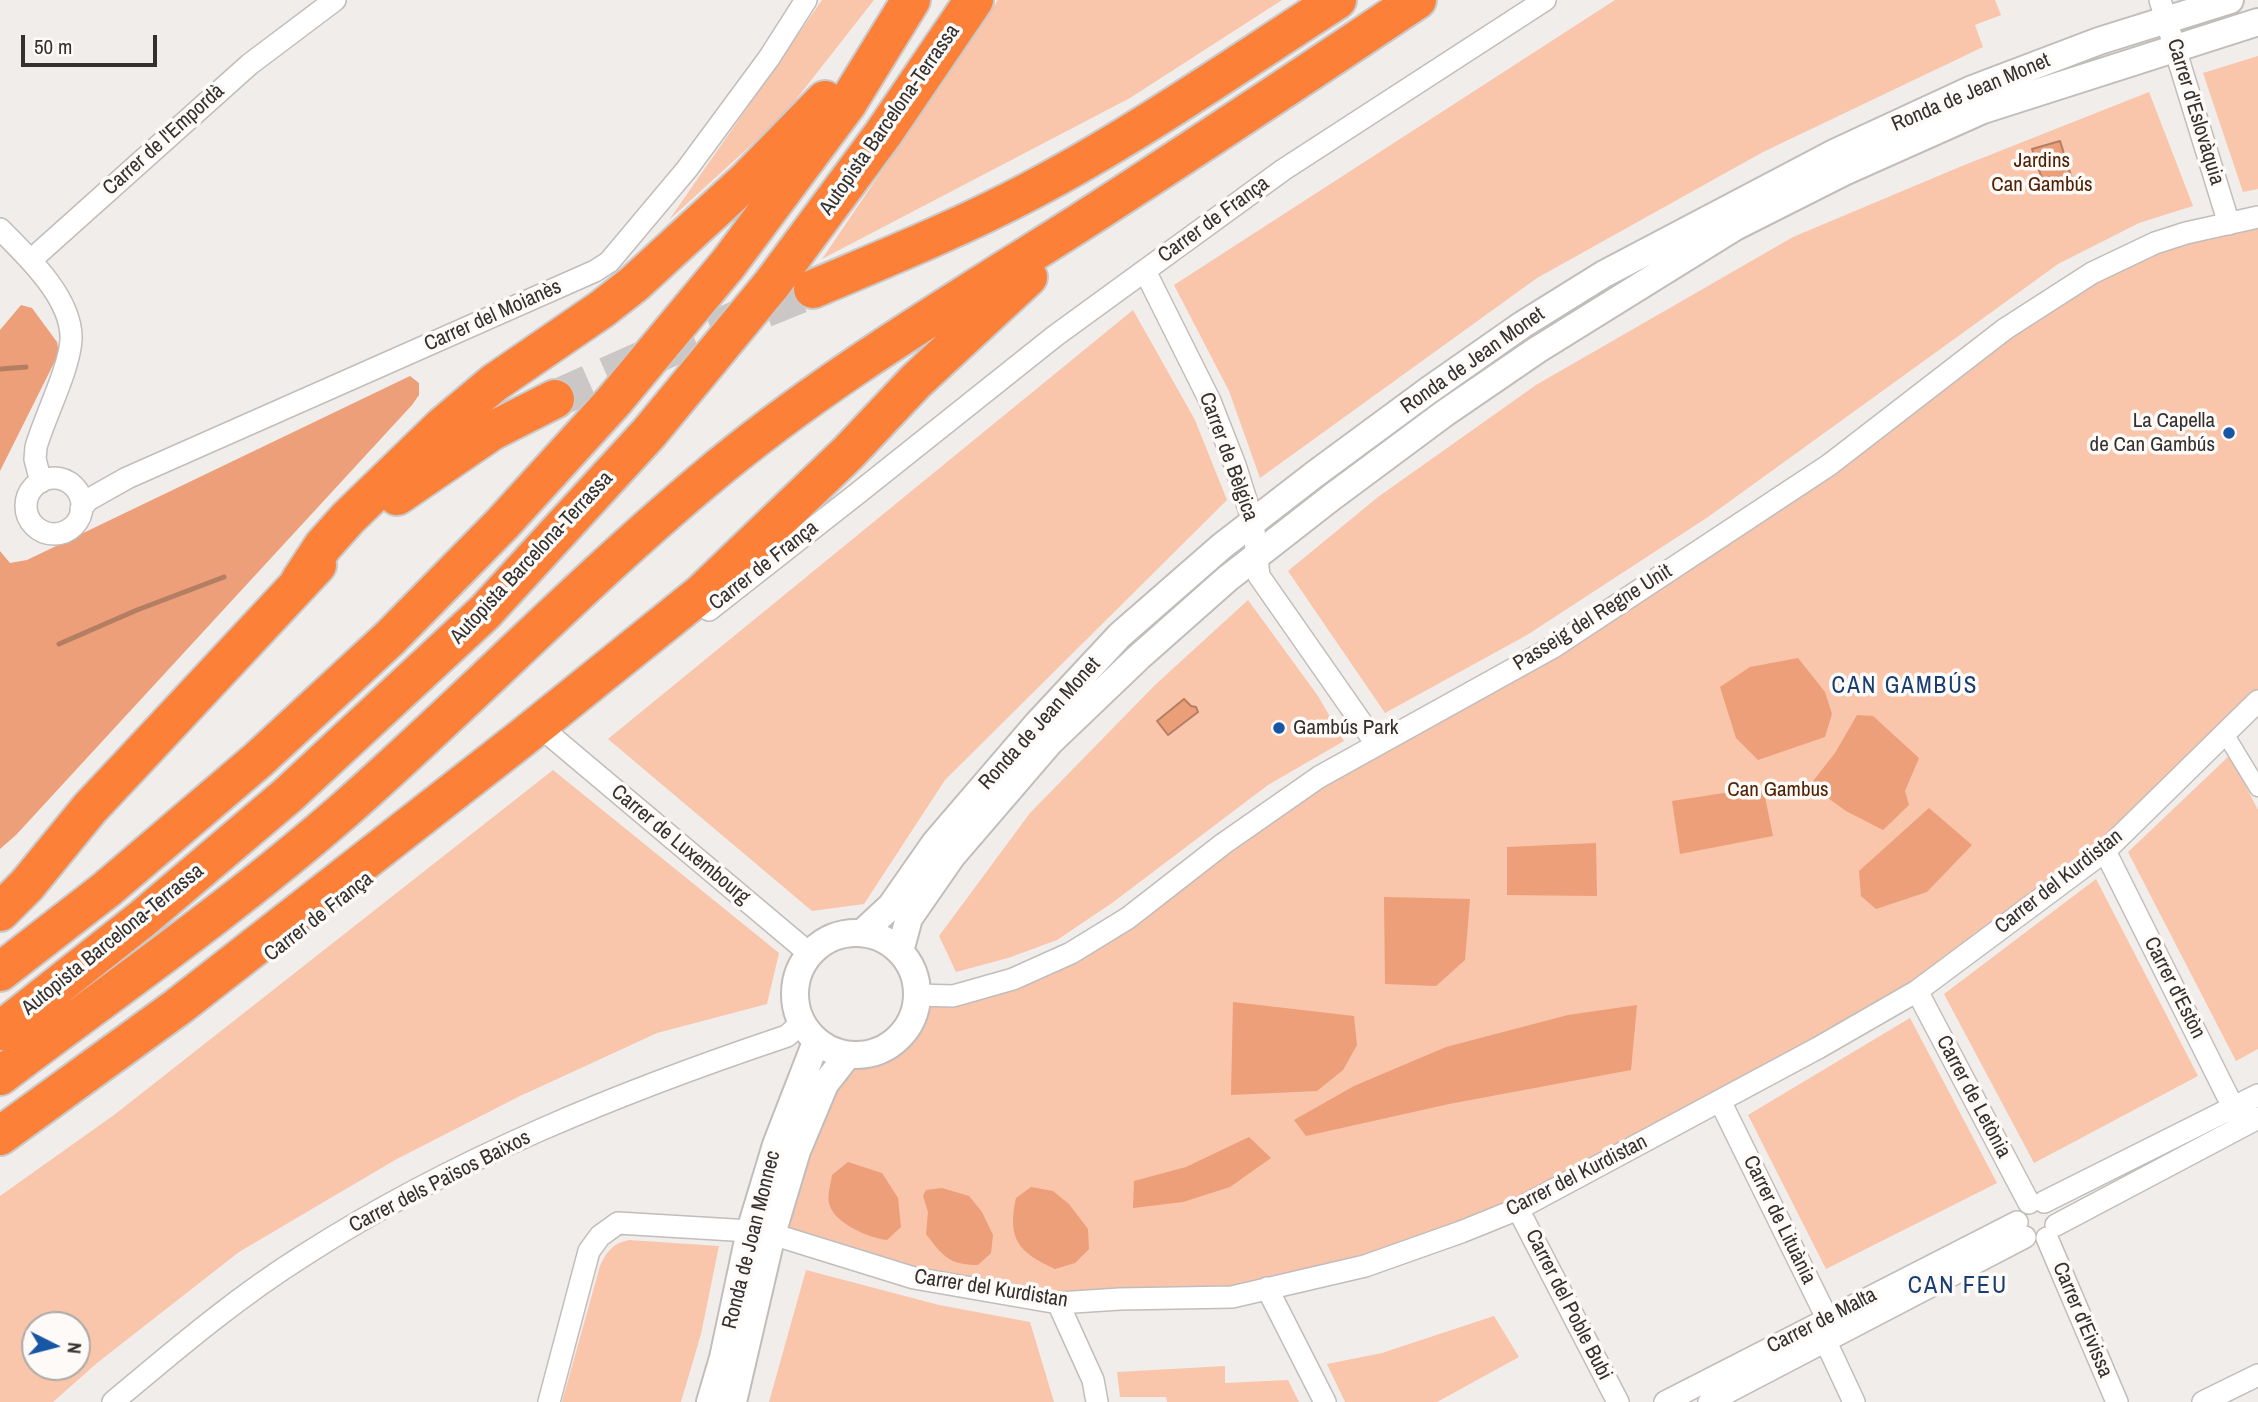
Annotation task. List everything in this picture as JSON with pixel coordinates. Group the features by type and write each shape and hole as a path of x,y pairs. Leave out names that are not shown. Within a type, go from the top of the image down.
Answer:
{"highway":[{"path":"300,581 323,546 348,518 443,426 494,383 602,309 662,259 746,181 823,102 906,0"},
{"name":"Autopista Barcelona-Terrassa","path":"0,972 107,889 258,761 390,638 503,523 613,402 728,264 847,104 911,0"},
{"name":"Autopista Barcelona-Terrassa","path":"0,1031 142,919 288,795 485,612 649,433 772,284 883,135 974,0"},
{"path":"813,289 942,234 1048,181 1114,143 1336,0"},
{"path":"0,1076 243,893 342,812 704,479 807,400 1417,0"},
{"path":"0,1136 179,1006 522,738 702,593 1009,293 1157,173"},
{"path":"0,912 90,808 300,581 364,522 412,485 492,431 555,399"},
{"path":"0,894 90,808"}],"street":[{"name":"Carrer de l'Empordà","path":"31,260 250,64 335,0"},
{"name":"Carrer del Moianès","path":"81,509 88,500 127,478 595,271 609,262 687,169 769,58 806,0"},
{"name":"Carrer de França","path":"0,1155 284,946 551,736 591,701 858,494 1055,335 1283,170 1545,0"},
{"name":"Ronda de Jean Monet","path":"862,933 891,906 935,843 1038,723 1120,635 1253,522 1429,390 1522,325 1604,274 1836,152 1958,96 2099,41 2163,10 2230,0"},
{"name":"Carrer d'Eslovàquia","path":"2163,10 2229,224"},
{"name":"Ronda de Jean Monet","path":"900,951 909,918 952,856 1050,742 1140,656 1227,579 1332,497 1511,368 1735,227 1844,172 1983,110 2258,22"},
{"name":"Passeig del Regne Unit","path":"918,995 953,996 1013,979 1071,953 1128,918 1223,844 1312,782 1566,639 1829,465 2006,329 2092,273 2155,243 2258,217"},
{"path":"0,229 31,260 53,289 71,330 67,362 36,447 35,459 41,482"},
{"name":"Carrer de Bèlgica","path":"1145,271 1210,401 1235,465 1253,522 1259,576 1377,745"},
{"path":"57,478 73,485 78,492 81,509 76,523 62,533 46,533 38,529 27,514 28,495 41,482 57,478"},
{"name":"Carrer del Kurdistan","path":"549,1402 589,1251 600,1236 618,1223 761,1232 914,1278 1058,1303 1232,1297 1365,1266 1518,1209 1917,991 2105,850 2258,701"},
{"path":"2224,732 2256,779"},
{"name":"Carrer de Luxembourg","path":"551,736 810,954"},
{"name":"Carrer d'Estòn","path":"2105,850 2245,1117"},
{"path":"862,933 883,939 900,951 913,971 918,995 913,1019 902,1035 886,1049 869,1055 847,1056 831,1051 809,1032 795,1005 795,987 800,969 810,954 825,941 843,934 862,933"},
{"name":"Carrer de Letònia","path":"1917,991 2036,1203 2054,1212 2036,1230"},
{"name":"Ronda de Joan Monnec","path":"733,1402 776,1144 809,1032"},
{"name":"Carrer dels Països Baixos","path":"113,1402 195,1333 305,1254 419,1188 557,1123 653,1083 787,1036 809,1032"},
{"name":"Ronda de Joan Monnec","path":"710,1402 761,1232 825,1084 847,1056"},
{"name":"Carrer de Malta","path":"1709,1402 2245,1117 2258,1095"},
{"name":"Carrer de Lituània","path":"1720,1101 1827,1318 1826,1342"},
{"name":"Carrer de Malta","path":"2036,1203 2245,1117"},
{"path":"2036,1203 2018,1212 2036,1230"},
{"name":"Carrer del Poble Bubi","path":"1518,1209 1618,1402"},
{"name":"Carrer de Malta","path":"1665,1402 1827,1318 2036,1230"},
{"name":"Carrer d'Eivissa","path":"2036,1230 2117,1402"},
{"path":"1267,1288 1325,1402"},
{"path":"1058,1303 1093,1381 1097,1402"},
{"path":"1826,1342 1854,1402"},
{"path":"2203,1402 2258,1375"}],"green space":[{"path":"822,0 874,0 783,116 669,220"},
{"path":"998,0 1282,0 1130,98 822,259"},
{"path":"1615,0 1995,0 2001,15 1975,25 1983,47 1763,152 1537,278 1260,478 1229,391 1174,285"},
{"path":"2258,56 2258,189 2243,192 2203,73"},
{"name":"Jardins Can Gambús","path":"2149,92 2193,206 2139,223 2058,264 1708,517 1527,635 1385,713 1288,571 1378,497 1536,385 1793,237"},
{"name":"Can Gambus","path":"2258,217 2258,701 2105,851 1917,991 1518,1209 1232,1297 1058,1303 772,1234 847,1056 876,1052 896,1042 909,1023 918,995 1071,953 1223,844 1555,646 2092,273"},
{"path":"1133,310 1195,420 1227,500 945,780 864,904 812,911 608,739"},
{"path":"1248,600 1318,696 1344,741 1268,785 1112,903 1057,940 1008,958 956,972 939,936 1030,813 1155,685"},
{"path":"2230,755 2258,810 2258,1049 2236,1061 2128,852"},
{"path":"553,770 779,953 767,1004 657,1033 518,1097 395,1160 239,1252 91,1368 91,1311 21,1311 21,1381 77,1381 53,1402 0,1402 0,1196 114,1115"},
{"path":"2096,879 2198,1076 2034,1163 1944,994"},
{"path":"1910,1018 1997,1183 1826,1269 1748,1115"},
{"path":"629,1240 719,1246 701,1334 681,1402 562,1402 600,1266 611,1249"},
{"path":"806,1270 939,1305 1030,1322 1054,1402 769,1402"},
{"path":"1494,1316 1519,1357 1437,1402 1345,1402 1327,1364 1382,1353"},
{"path":"1225,1366 1225,1383 1288,1380 1299,1402 1167,1402 1166,1397 1120,1397 1117,1372"}],"shaded area":[{"path":"2060,141 2073,182 2046,191 2032,149"},
{"path":"21,305 32,308 57,342 59,353 0,471 0,330"},
{"path":"410,376 419,383 419,395 412,405 16,835 0,849 0,551 10,563 27,560"},
{"path":"1798,658 1825,692 1832,714 1825,737 1758,760 1736,738 1720,687 1750,667"},
{"path":"1184,699 1196,707 1198,712 1168,735 1157,721"},
{"path":"1857,715 1873,716 1919,758 1905,791 1909,805 1883,830 1846,811 1810,785 1835,753"},
{"path":"1763,787 1773,836 1680,854 1672,801"},
{"path":"1929,808 1972,845 1927,892 1876,909 1861,896 1859,871"},
{"path":"1596,843 1597,896 1507,895 1507,847"},
{"path":"1384,897 1470,899 1465,960 1436,986 1385,984"},
{"path":"1233,1002 1354,1016 1357,1045 1343,1070 1317,1091 1231,1095"},
{"path":"1637,1005 1631,1070 1449,1104 1306,1136 1294,1120 1354,1086 1446,1047 1568,1015"},
{"path":"1249,1137 1271,1158 1230,1187 1183,1202 1133,1208 1134,1181 1186,1167"},
{"path":"848,1162 882,1173 898,1198 901,1227 887,1240 853,1228 832,1210 828,1196 832,1175"},
{"path":"1031,1187 1053,1191 1069,1204 1088,1229 1089,1249 1075,1263 1055,1269 1032,1256 1018,1242 1013,1224 1016,1198"},
{"path":"942,1188 969,1196 982,1212 993,1235 991,1253 978,1265 953,1261 937,1248 926,1234 928,1212 923,1196 926,1190"}],"waterway":[{"path":"0,369 26,367"},
{"path":"59,644 137,610 224,577"}],"tunnel":[{"path":"555,399 692,338 813,289"}],"place":[{"name":"La Capella de Can Gambús","path":"2229,433"},
{"name":"Gambús Park","path":"1279,728"}],"district":[{"name":"CAN GAMBÚS","path":"1905,687"},
{"name":"CAN FEU","path":"1958,1287"}]}
